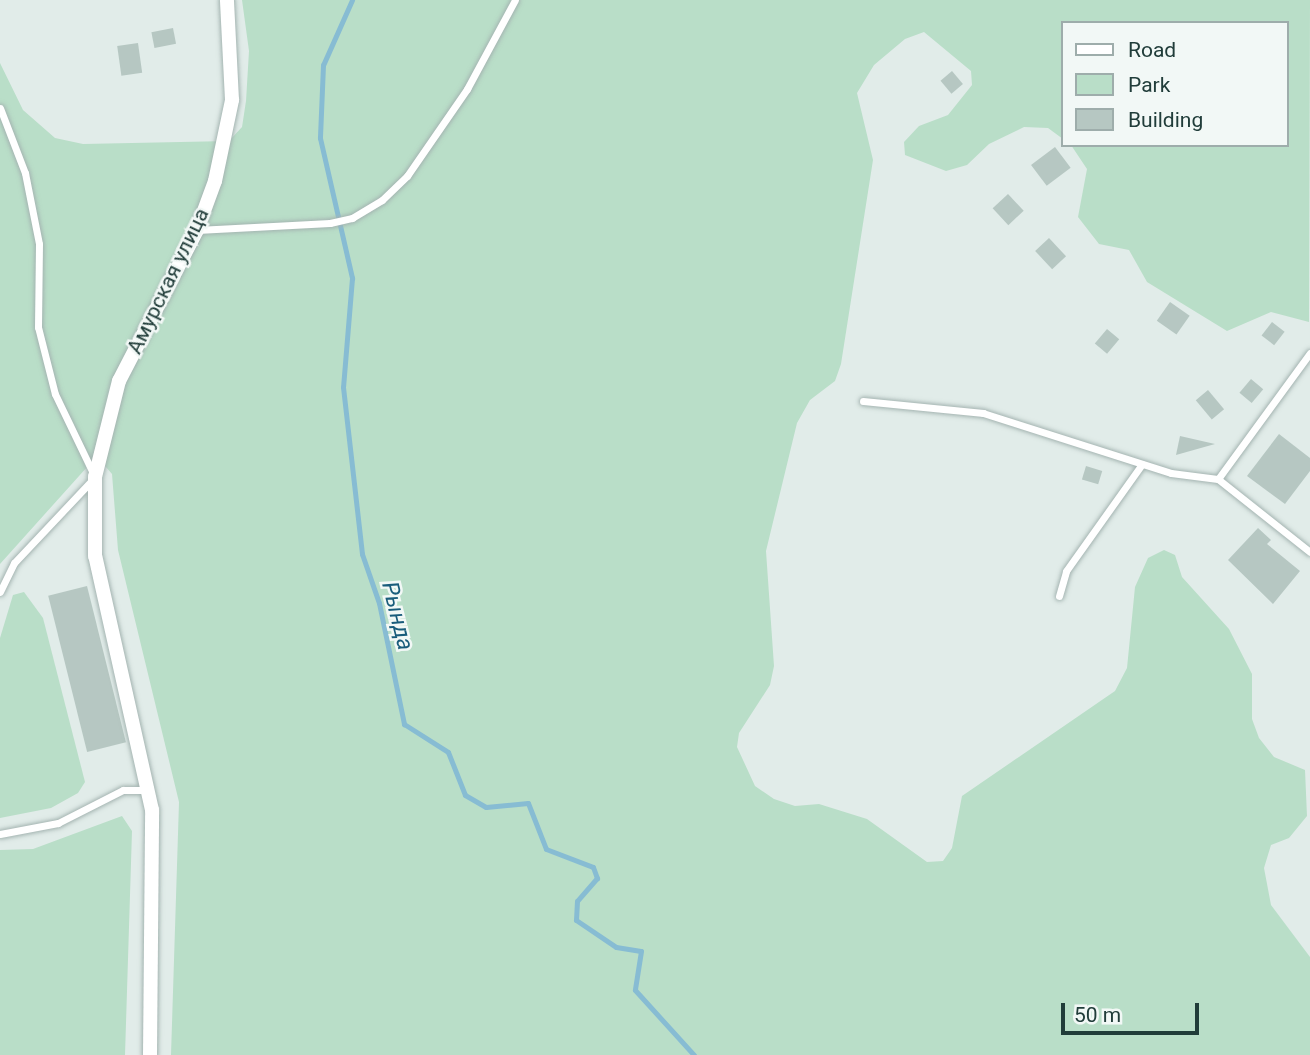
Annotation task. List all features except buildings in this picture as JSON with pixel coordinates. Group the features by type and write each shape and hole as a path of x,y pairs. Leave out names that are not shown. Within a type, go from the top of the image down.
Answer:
{"street":[{"name":"Амурская улица","path":"150,1055 150,790 95,556 95,477 119,381 197,230 232,100 228,0"}],"lane":[{"path":"197,230 330,223 352,218 407,176 467,89 515,0"},
{"path":"0,108 25,173 37,232 38,327 55,394 95,477 14,563 0,592"},
{"path":"1218,479 1310,353"},
{"path":"863,401 983,414 1142,464 1218,479 1310,552"},
{"path":"1059,596 1066,571 1142,464"},
{"path":"0,834 58,823 122,790 150,790"}],"green space":[{"path":"242,0 1310,0 1309,322 1271,312 1227,331 1147,282 1129,250 1099,244 1078,217 1087,169 1072,147 1289,147 1289,21 1062,21 1062,138 1048,128 1024,127 989,144 967,165 946,171 905,155 904,142 919,126 948,115 972,85 971,71 924,32 905,39 874,65 857,93 873,160 841,364 835,381 810,400 797,423 766,551 774,666 770,685 739,733 737,747 755,786 774,799 795,806 819,804 867,819 927,862 943,861 952,848 962,796 1115,691 1127,668 1135,587 1148,558 1164,550 1175,555 1182,577 1229,629 1252,674 1252,719 1259,738 1274,757 1305,770 1307,816 1289,838 1271,845 1264,868 1271,905 1310,957 1310,1055 171,1055 179,802 118,550 112,474 106,467 100,462 88,466 0,564 0,63 23,110 55,138 83,144 229,141 242,127 249,51"},
{"path":"24,592 43,618 85,782 78,793 51,808 0,818 0,638 13,595"},
{"path":"122,816 132,831 125,1055 0,1055 0,850 33,849"}],"waterway":[{"name":"Рында","path":"352,0 323,65 320,138 352,278 343,387 362,554 379,603 404,724 448,752 465,795 486,807 528,803 546,849 593,867 597,878 577,901 576,920 616,947 641,951 635,990 694,1055"}]}
